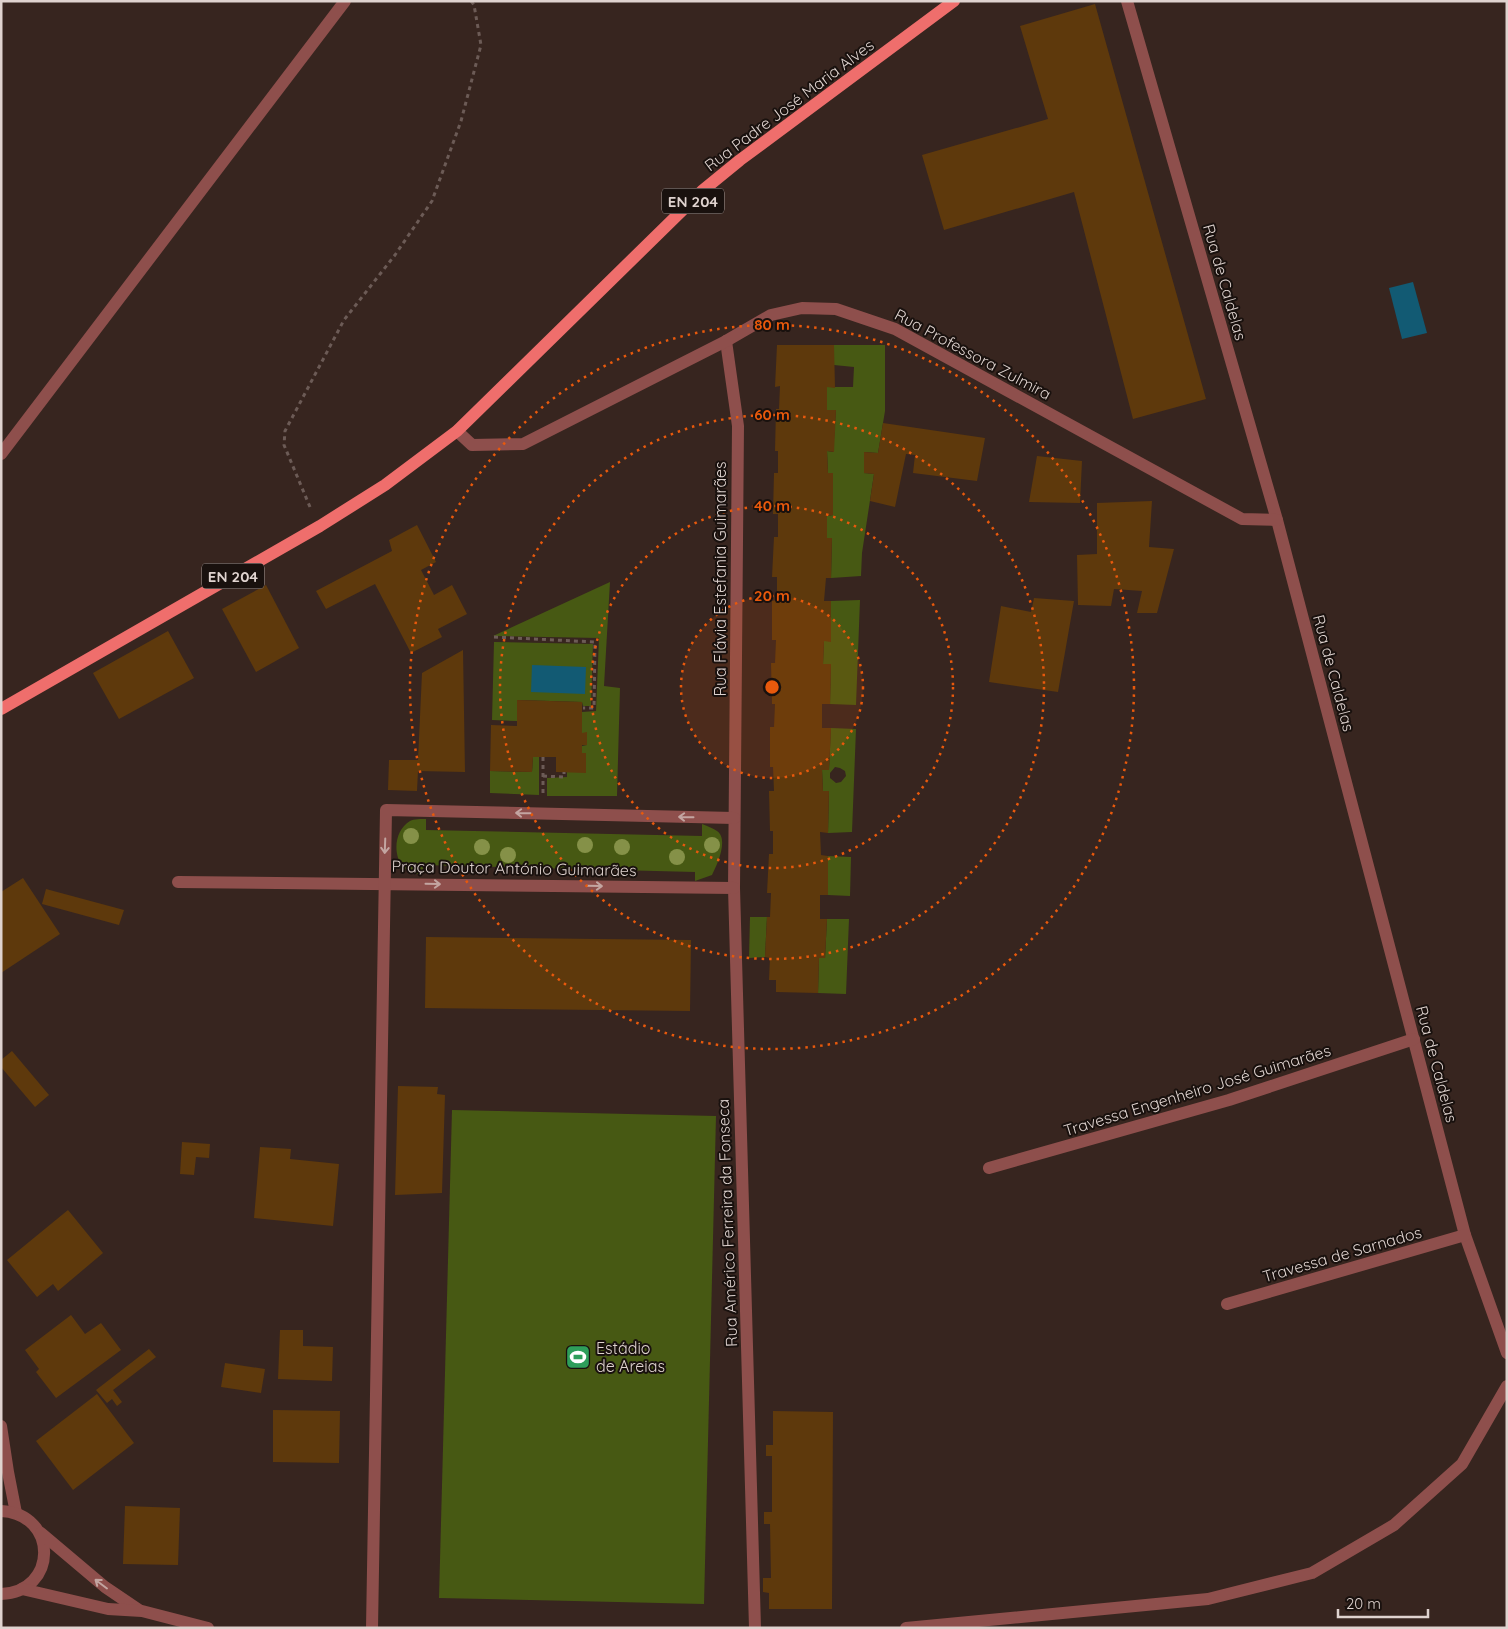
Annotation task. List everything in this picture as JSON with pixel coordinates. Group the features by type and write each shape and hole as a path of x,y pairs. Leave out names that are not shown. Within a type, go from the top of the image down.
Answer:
{"main road":[{"name":"Rua Padre José Maria Alves","path":"457,430 702,191 740,160 954,1"},
{"name":"EN 204","path":"1,708 320,526 385,485 457,430"}],"street":[{"path":"1,454 345,1"},
{"name":"Rua de Caldelas","path":"1127,1 1277,520 1465,1235 1507,1353"},
{"name":"Rua Professora Zulmira","path":"457,430 472,445 523,444 726,341 771,315 802,308 836,309 896,329 1242,519 1277,520"},
{"name":"Rua Flávia Estefania Guimarães","path":"726,341 738,426 734,818"},
{"name":"Praça Doutor António Guimarães","path":"734,818 386,810 384,883 734,888"},
{"name":"Rua Américo Ferreira da Fonseca","path":"734,818 734,888 755,1628"},
{"path":"178,882 384,883 372,1628"},
{"name":"Travessa Engenheiro José Guimarães","path":"989,1168 1229,1100 1414,1039"},
{"name":"Travessa de Sarnados","path":"1227,1304 1465,1235"},
{"path":"906,1628 1208,1599 1312,1573 1394,1525 1462,1464 1507,1386"},
{"path":"1,1426 16,1513"},
{"path":"1,1511 16,1513 32,1522 39,1531 104,1587 142,1611"},
{"path":"1,1594 22,1589 35,1579 42,1568 45,1555 44,1542 39,1531"},
{"path":"22,1589 108,1609 142,1611 208,1628"}],"path":[{"path":"320,526 308,503 284,445 285,431 344,320 395,255 432,201 461,121 481,45 474,4 471,1"},
{"path":"494,638 595,642 594,708 582,708"},
{"path":"543,757 543,796"},
{"path":"543,776 564,777 564,772"}],"green space":[{"path":"834,345 885,345 885,411 878,453 864,452 864,473 874,474 862,553 861,576 831,578 832,538 827,538 827,516 833,515 833,474 828,473 827,451 833,452 836,410 827,410 827,387 853,387 854,367 834,365"},
{"path":"610,582 604,686 620,688 617,796 547,796 547,778 567,777 567,772 586,753 582,753 582,746 587,745 587,733 582,733 582,712 596,711 599,638 493,636"},
{"path":"860,600 856,705 830,704 831,665 823,664 824,641 831,641 831,601"},
{"path":"494,642 593,644 591,706 583,706 582,702 518,700 517,721 492,720"},
{"path":"831,728 856,729 852,832 828,833 829,791 823,791 822,770 829,769","holes":["835,767 845,771 846,776 841,782 836,783 830,778 830,773"]},
{"path":"533,757 539,757 539,795 490,793 490,771 532,772"},
{"path":"426,819 426,830 702,836 702,824 717,831 722,840 722,846 712,875 695,881 695,872 423,865 423,874 413,873 405,869 397,854 399,835 403,827 410,821"},
{"path":"828,856 851,857 850,896 828,895"},
{"path":"750,917 767,917 765,957 749,958"},
{"path":"827,919 849,919 846,994 818,993 819,958 825,958"},
{"name":"Estádio de Areias","path":"452,1110 716,1116 704,1604 439,1598"}],"water":[{"path":"1413,282 1427,333 1402,339 1389,288"},
{"path":"532,665 586,667 585,694 531,692"}],"building":[{"path":"1095,4 1206,399 1133,419 1074,192 944,230 922,155 1048,119 1020,26"},
{"path":"777,345 834,345 835,388 827,387 827,410 836,410 834,452 827,451 828,473 833,473 833,515 827,516 827,538 832,538 831,578 826,578 824,601 831,601 831,642 824,641 823,664 831,664 830,704 822,704 822,728 831,728 829,770 822,770 823,791 829,791 828,833 820,832 821,855 828,856 828,895 820,895 820,919 827,919 825,958 819,958 818,993 776,992 776,980 769,980 770,958 765,957 767,917 770,917 771,893 767,893 769,854 773,854 773,831 770,831 769,791 774,791 773,767 770,767 770,727 774,727 775,704 772,704 771,663 775,663 776,640 772,640 772,601 777,600 777,577 772,577 774,537 778,537 778,514 773,514 774,473 778,473 778,451 775,451 776,409 779,409 780,386 775,387"},
{"path":"883,423 985,438 977,481 913,473 915,455 906,454 895,507 870,501 874,474 864,473 864,452 878,453"},
{"path":"1037,456 1082,461 1080,503 1029,502"},
{"path":"1152,501 1149,547 1174,549 1157,613 1137,613 1142,591 1114,589 1111,606 1078,605 1077,555 1097,554 1097,503"},
{"path":"417,525 436,562 421,570 434,595 452,585 467,614 438,629 442,637 411,653 375,584 326,609 316,591 392,551 389,540"},
{"path":"266,585 299,648 256,672 222,609"},
{"path":"1034,598 1074,601 1058,692 989,682 1001,606 1031,612"},
{"path":"168,631 194,678 119,719 93,673"},
{"path":"463,650 465,772 418,771 417,791 388,790 389,760 418,760 422,673"},
{"path":"517,700 582,702 582,733 587,732 587,745 582,745 582,753 586,753 586,773 556,772 556,757 533,757 532,772 490,771 491,725 517,726"},
{"path":"23,878 60,934 1,973 1,892"},
{"path":"46,889 124,910 119,925 42,904"},
{"path":"426,937 691,940 690,1011 425,1008"},
{"path":"12,1051 49,1095 35,1107 1,1067 1,1060"},
{"path":"398,1086 438,1087 437,1094 445,1095 442,1193 395,1195"},
{"path":"182,1142 210,1144 209,1158 196,1157 194,1175 180,1174"},
{"path":"260,1147 291,1149 290,1159 339,1164 333,1226 254,1218"},
{"path":"68,1210 103,1253 58,1291 53,1284 37,1297 7,1260"},
{"path":"71,1315 85,1334 101,1323 121,1350 56,1398 36,1372 39,1369 25,1350"},
{"path":"280,1330 303,1330 303,1346 333,1347 332,1381 278,1379"},
{"path":"149,1349 156,1357 113,1390 122,1402 117,1406 112,1399 107,1403 96,1390"},
{"path":"225,1363 265,1369 261,1393 221,1387"},
{"path":"97,1394 134,1443 73,1490 36,1441"},
{"path":"273,1410 340,1411 339,1463 273,1462"},
{"path":"773,1411 833,1412 832,1609 769,1609 769,1593 763,1592 763,1578 771,1578 770,1524 764,1524 764,1512 772,1512 772,1456 766,1456 766,1445 773,1445"},
{"path":"125,1506 180,1508 178,1565 123,1564"}],"place":[{"name":"Estádio de Areias","path":"578,1357"}]}
